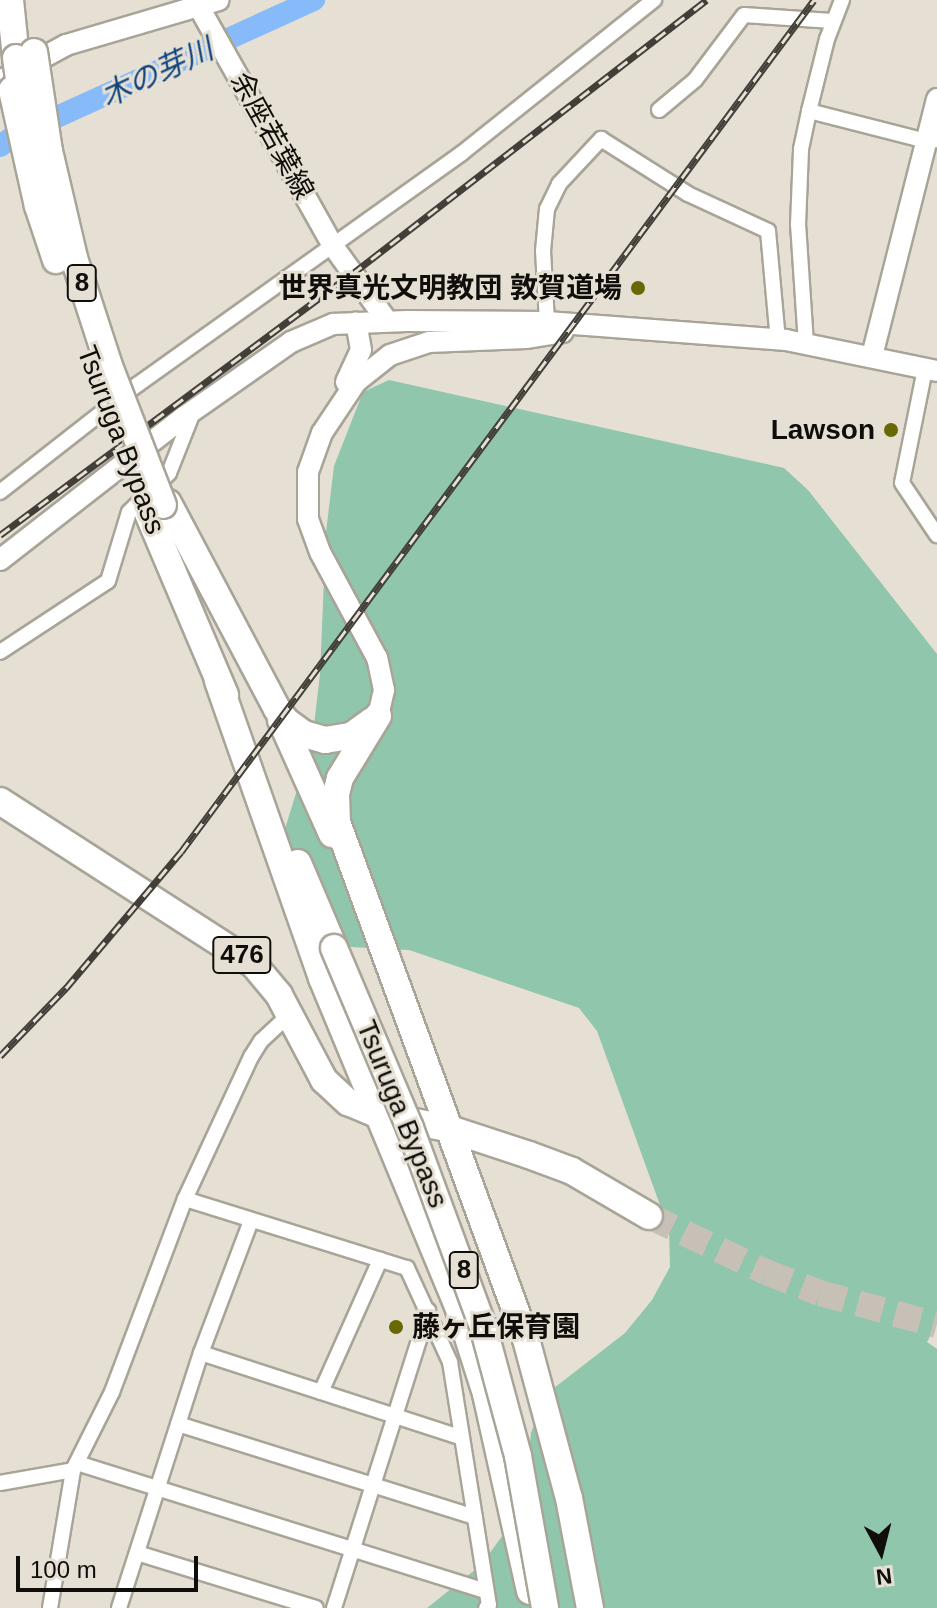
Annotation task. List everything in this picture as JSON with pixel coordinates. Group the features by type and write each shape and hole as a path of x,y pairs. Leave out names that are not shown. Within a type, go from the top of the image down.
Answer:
{"highway":[{"name":"Tsuruga Bypass","path":"10,0 25,154 56,260 113,427 159,506 297,860"},
{"name":"Tsuruga Bypass","path":"28,0 14,62 49,151 74,258 109,366 148,467 218,681 410,1128 483,1326 518,1456 545,1608"},
{"path":"0,33 14,62"},
{"path":"159,506 277,709 376,932"},
{"path":"218,681 322,978 441,1262 473,1351 501,1457 533,1608"},
{"path":"277,709 304,734 325,740 351,736 378,716"},
{"path":"378,716 340,778 335,809 447,1128 507,1279 569,1498 590,1608"},
{"name":"476","path":"0,801 238,952 268,980 324,1080 348,1102 378,1115 447,1128 572,1171 649,1216"}],"main road":[{"name":"余座若葉線","path":"14,62 206,8 236,71 333,246 387,321"},
{"path":"872,356 932,140 937,99"},
{"path":"0,560 195,410 300,336 321,327 387,321 547,322 778,340 931,370"},
{"path":"356,322 360,353 308,472 308,519 320,552 377,658 384,690 378,716"},
{"path":"332,414 367,370 390,355 413,346 439,341 526,338 599,326"}],"street":[{"path":"0,492 137,385 462,153 654,0"},
{"path":"806,344 798,225 801,149 832,21 842,0"},
{"path":"659,110 695,80 744,15 832,21"},
{"path":"809,111 932,140"},
{"path":"547,322 543,251 547,209 559,184 601,139 688,194 768,231 778,340"},
{"path":"931,370 902,483 937,535"},
{"path":"0,652 108,581 129,512 169,473 195,410"},
{"path":"50,1608 75,1466 112,1392 185,1199 251,1057 261,1041 289,1015"},
{"path":"185,1199 407,1268 450,1362 486,1591 486,1608"},
{"path":"119,1608 201,1353 251,1221"},
{"path":"321,1392 380,1260"},
{"path":"334,1608 428,1311"},
{"path":"201,1353 462,1438"},
{"path":"178,1424 475,1517"},
{"path":"0,1483 75,1466 157,1488 486,1591"},
{"path":"137,1553 316,1608"}],"green space":[{"path":"389,380 784,468 808,490 937,654 937,1323 927,1342 937,1349 937,1608 427,1608 481,1565 511,1524 527,1473 531,1433 545,1395 625,1333 652,1300 670,1267 669,1230 597,1031 579,1008 409,950 351,947 315,933 283,835 312,742 320,674 326,532 334,466 363,392"}],"waterway":[{"name":"木の芽川","path":"0,146 13,137 314,0"}],"tunnel":[{"path":"649,1216 766,1272 820,1293 937,1325"}],"railway":[{"path":"0,535 352,274 707,0"},
{"path":"0,1056 66,988 181,852 814,0"}],"place":[{"name":"世界真光文明教団 敦賀道場","path":"638,288"},
{"name":"Lawson","path":"891,430"},
{"name":"藤ヶ丘保育園","path":"396,1327"}]}
